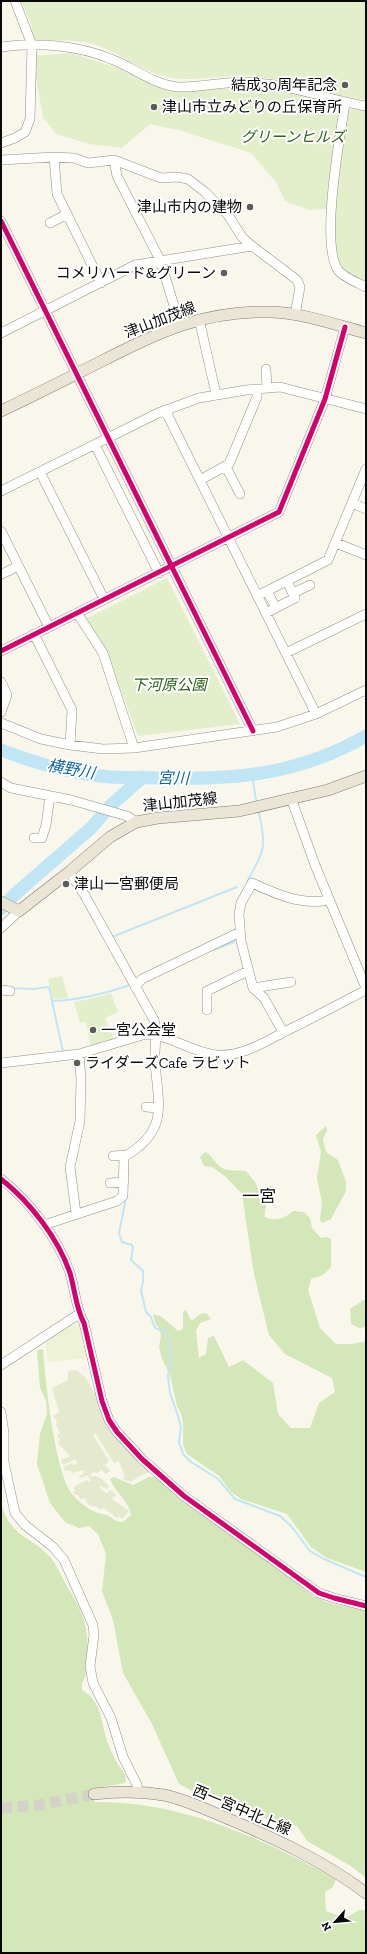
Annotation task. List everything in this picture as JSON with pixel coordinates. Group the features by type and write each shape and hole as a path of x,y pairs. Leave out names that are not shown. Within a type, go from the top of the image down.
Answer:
{"main road":[{"name":"津山加茂線","path":"1,412 157,334 199,319 248,312 273,312 295,315 366,333"},
{"name":"津山加茂線","path":"15,909 69,872 110,837 136,822 158,818 239,811 328,790 366,776"},
{"path":"1,902 15,909"},
{"name":"西一宮中北上線","path":"94,1794 138,1791 166,1796 192,1804 274,1838 339,1873 366,1893"}],"street":[{"path":"1,143 15,138 25,132 30,119 32,45 15,1"},
{"path":"1,47 32,45 76,48 111,58 156,81 178,86 242,82 268,84 292,88 345,103 366,106"},
{"path":"345,103 331,203 333,262 338,272 366,287"},
{"path":"54,157 57,194 101,283"},
{"path":"1,160 54,157 74,158 88,163 114,160 161,178 177,177 188,179 205,192 228,215 242,237 297,280 300,287 295,315"},
{"path":"114,160 117,176 160,260 180,325"},
{"path":"50,223 67,214"},
{"path":"1,221 44,312 253,731"},
{"path":"1,333 135,266 160,260 252,246"},
{"path":"199,319 216,394"},
{"path":"1,651 279,512 325,398 345,327"},
{"path":"266,370 267,388"},
{"path":"1,491 165,410 199,398 216,394 280,387 366,409"},
{"path":"200,480 229,464 257,397 257,389"},
{"path":"165,410 316,714"},
{"path":"95,445 159,573"},
{"path":"226,467 240,494"},
{"path":"257,596 328,560 366,469"},
{"path":"40,472 104,600"},
{"path":"352,503 366,509"},
{"path":"1,531 49,627"},
{"path":"336,543 366,555"},
{"path":"3,576 18,566"},
{"path":"266,613 295,598 287,581"},
{"path":"293,593 310,585"},
{"path":"267,591 276,608"},
{"path":"77,613 102,653 134,748"},
{"path":"286,653 366,614"},
{"path":"34,634 72,710 70,745"},
{"path":"1,682 7,695 1,712"},
{"path":"1,723 41,739 70,745 102,749 134,748 277,727 316,714 366,690"},
{"path":"1,782 11,788"},
{"path":"1,788 11,788 90,805 127,816 136,822"},
{"path":"34,838 42,838 50,796"},
{"path":"1,1063 79,1054 97,1050 137,1036 157,1036 198,1052 226,1055 258,1046 366,989 329,900 291,798"},
{"path":"44,1224 117,1201 123,1196 124,1157 143,1144 151,1135 156,1123 158,1108 159,1086 155,1063 157,1036 154,1020 84,894 69,872"},
{"path":"283,1032 264,998 253,988 238,933 240,903 252,883 277,895 297,900 320,902 329,900"},
{"path":"1,928 15,909"},
{"path":"135,987 142,979 238,933"},
{"path":"207,1010 207,991 248,971"},
{"path":"253,988 291,982"},
{"path":"76,1213 70,1167 77,1141 81,1109 79,1054"},
{"path":"146,1107 158,1108"},
{"path":"113,1156 127,1155"},
{"path":"1,1179 22,1197 44,1224 69,1270 75,1290 79,1314 84,1324 102,1401 109,1420 117,1432 142,1459 198,1507 319,1593 366,1606"},
{"path":"110,1183 124,1182"},
{"path":"1,1366 79,1314"},
{"path":"1,1412 4,1433 4,1462 15,1513 25,1525 62,1556 89,1614 94,1635 90,1666 93,1683 112,1718 123,1757 137,1785 138,1791"}],"green space":[{"name":"グリーンヒルズ","path":"21,1 366,1 366,100 337,95 279,80 250,76 178,79 148,70 103,47 86,42 35,40 30,21"},
{"name":"グリーンヒルズ","path":"71,53 115,67 171,92 234,88 266,89 296,93 333,105 339,113 327,209 309,210 285,201 276,182 251,153 182,131 150,124 122,148 89,144 56,134 43,117 32,56"},
{"name":"グリーンヒルズ","path":"353,108 366,110 366,282 342,269 338,262 333,216 346,113"},
{"name":"下河原公園","path":"167,578 240,724 138,736 106,650 85,619"},
{"path":"62,976 68,998 53,999 48,979"},
{"path":"111,993 118,1012 105,1018 115,1042 91,1049 86,1022 80,1023 74,1002"},
{"path":"326,1126 327,1130 323,1139 326,1152 338,1160 346,1182 346,1191 331,1219 322,1223 320,1220 322,1202 317,1178 321,1152 316,1135"},
{"path":"205,1152 208,1153 218,1165 224,1169 246,1171 255,1182 261,1194 269,1186 273,1186 265,1209 265,1217 276,1219 287,1216 293,1211 304,1212 310,1218 312,1228 321,1238 327,1237 331,1239 331,1267 323,1275 311,1279 308,1290 320,1328 336,1344 352,1344 366,1341 366,1572 327,1558 311,1547 287,1514 241,1499 231,1492 219,1476 187,1454 183,1445 183,1422 177,1406 170,1375 162,1359 159,1347 161,1335 153,1314 162,1317 178,1331 183,1329 183,1312 186,1310 190,1319 193,1320 200,1314 206,1313 211,1319 200,1323 196,1331 199,1358 206,1354 208,1338 214,1336 229,1367 243,1360 273,1383 278,1414 291,1428 310,1428 319,1403 335,1392 332,1378 285,1354 269,1335 254,1274 242,1194 226,1177 212,1167 204,1166 200,1157"},
{"path":"363,1300 366,1301 366,1327 359,1328 351,1324 350,1309"},
{"path":"80,1322 87,1358 48,1362 45,1339"},
{"path":"43,1349 56,1448 67,1484 73,1495 81,1503 94,1511 107,1515 114,1520 123,1522 131,1515 130,1510 110,1479 114,1477 133,1485 149,1477 156,1477 188,1504 285,1572 313,1596 329,1603 366,1610 366,1878 351,1866 307,1841 297,1826 275,1822 194,1792 179,1784 152,1724 123,1673 113,1620 102,1591 106,1554 98,1534 89,1526 79,1528 65,1522 50,1503 37,1464 40,1434 47,1414 46,1400 40,1388 37,1350"},
{"path":"76,1370 86,1378 93,1391 96,1393 100,1404 152,1471 131,1482 123,1479 125,1476 119,1461 114,1463 95,1433 93,1435 109,1461 105,1465 110,1471 106,1474 101,1470 98,1473 94,1472 90,1474 92,1477 95,1476 102,1479 109,1486 107,1489 100,1486 99,1487 106,1493 111,1490 116,1495 112,1499 129,1511 122,1519 119,1516 117,1518 104,1508 100,1510 97,1507 88,1505 85,1498 80,1499 78,1495 75,1495 73,1492 75,1490 73,1487 87,1480 89,1482 91,1481 88,1475 81,1478 79,1476 84,1473 83,1470 72,1473 71,1471 63,1470 64,1467 72,1463 74,1465 77,1463 76,1459 63,1465 61,1460 70,1456 58,1443 60,1440 57,1435 60,1433 56,1425 57,1421 53,1416 59,1412 52,1388 68,1380 68,1371"},
{"path":"1,1504 6,1516 16,1531 35,1544 50,1557 58,1568 85,1622 87,1639 86,1672 82,1683 82,1690 94,1700 100,1712 109,1746 115,1760 126,1776 125,1783 91,1789 95,1802 127,1803 189,1815 249,1836 336,1879 333,1887 325,1892 326,1911 346,1918 359,1910 366,1910 366,1953 1,1953"}],"waterway":[{"name":"宮川","path":"1,750 54,767 96,776 213,778 240,776 291,767 341,749 366,736"},
{"path":"252,775 256,800"},
{"name":"宮川","path":"1,909 14,895 91,828 111,805 143,777"},
{"path":"247,882 257,863 262,849 263,834 259,813"},
{"path":"112,937 237,887"},
{"path":"213,950 234,942 237,937"},
{"path":"52,1001 92,996 130,985"},
{"path":"12,988 33,989 49,987 62,1052"},
{"path":"142,1150 150,1141"},
{"path":"126,1198 119,1233 122,1242 132,1245 131,1260 143,1271 141,1290 146,1312 151,1317 155,1328 165,1331 169,1339 170,1362 168,1377 170,1393 181,1427 179,1442 183,1454 191,1462 218,1479 235,1499 280,1516 291,1526 310,1551 324,1559 366,1577"}],"tunnel":[{"path":"1,1808 40,1805 94,1794"}],"cycle path":[{"path":"1,221 253,731"},
{"path":"1,651 279,512 325,399 345,327"},
{"path":"1,1179 22,1198 42,1222 51,1234 65,1260 70,1273 77,1306 84,1323 102,1401 109,1420 117,1432 142,1459 184,1496 319,1593 366,1606"}],"place":[{"name":"結成30周年記念","path":"345,85"},
{"name":"津山市立みどりの丘保育所","path":"154,107"},
{"name":"津山市内の建物","path":"250,207"},
{"name":"コメリハード&グリーン","path":"224,273"},
{"name":"津山一宮郵便局","path":"66,884"},
{"name":"一宮公会堂","path":"93,1030"},
{"name":"ライダーズCafe ラビット","path":"77,1063"}],"district":[{"name":"一宮","path":"259,1196"}],"water label":[{"name":"横野川","path":"71,769"}]}
